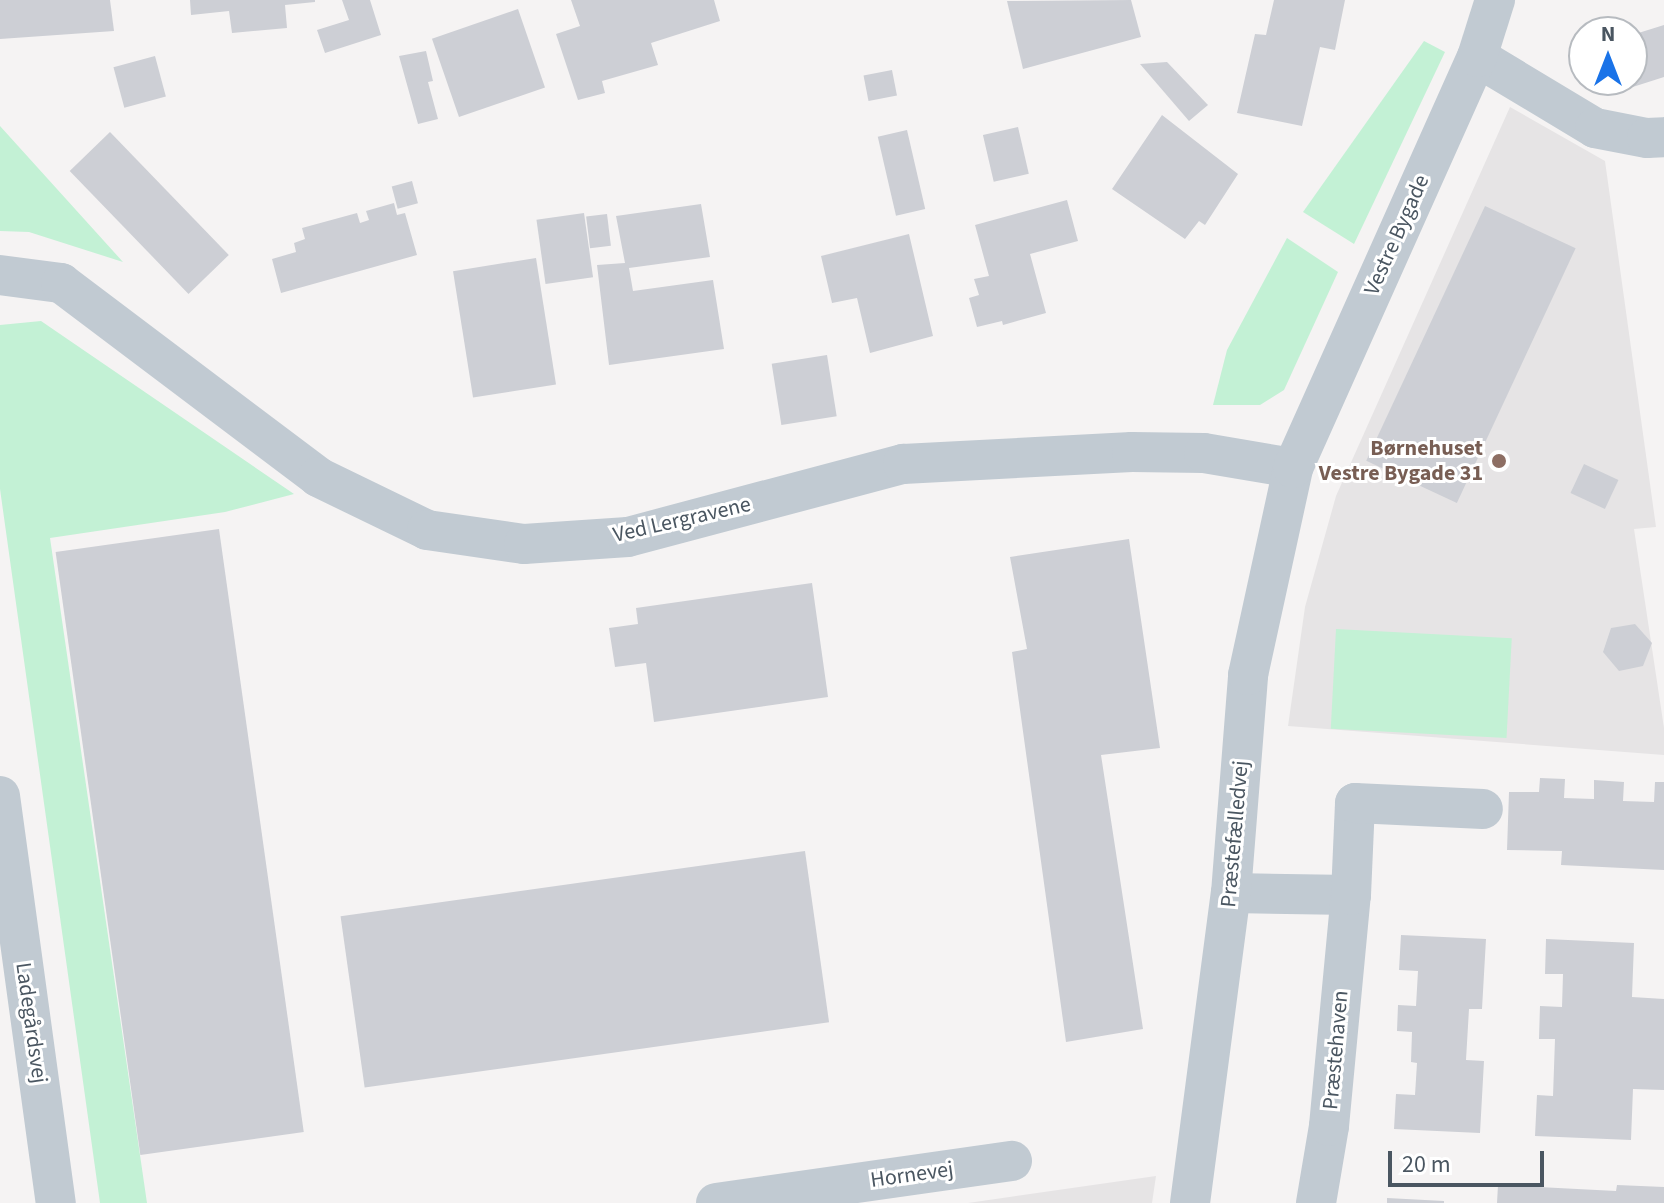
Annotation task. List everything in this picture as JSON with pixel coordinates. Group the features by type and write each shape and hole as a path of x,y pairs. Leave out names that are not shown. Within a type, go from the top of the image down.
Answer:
{"street":[{"name":"Vestre Bygade","path":"1293,468 1477,57 1495,0"},
{"path":"1477,57 1595,128 1647,138 1664,137"},
{"name":"Ved Lergravene","path":"0,275 61,283 318,477 427,530 510,542 628,537 903,464 1161,452 1204,453 1293,468"},
{"name":"Præstefælledvej","path":"1190,1203 1231,893 1248,675 1293,468"},
{"name":"Ladegårdsvej","path":"0,796 56,1203"},
{"name":"Præstehaven","path":"1316,1203 1329,1126 1351,895 1355,803 1483,809"},
{"path":"1231,893 1351,895"},
{"name":"Hornevej","path":"716,1203 1012,1161"}],"shaded area":[{"name":"Børnehuset Vestre Bygade 31","path":"1510,107 1605,161 1656,527 1634,529 1664,728 1664,755 1288,726 1305,607 1336,496"},
{"path":"1156,1176 1152,1203 968,1203"}],"green space":[{"path":"1424,41 1445,52 1354,244 1303,212"},
{"path":"0,126 123,262 29,232 0,231"},
{"path":"1287,238 1338,272 1284,390 1260,405 1213,405 1227,350"},
{"path":"41,321 294,494 225,512 50,538 147,1203 100,1203 0,489 0,325"},
{"path":"1336,629 1512,638 1507,738 1331,729"}],"building":[{"path":"0,0 110,0 114,31 0,39"},
{"path":"190,0 315,2 285,5 287,28 232,33 229,11 191,15"},
{"path":"342,0 370,0 381,35 325,53 317,30 349,20"},
{"path":"571,0 714,0 720,21 651,43 658,65 602,81 605,93 578,100 556,34 580,26"},
{"path":"1131,0 1141,37 1023,69 1007,1"},
{"path":"1274,0 1345,0 1335,50 1320,47 1302,126 1237,113 1255,34 1266,35"},
{"path":"518,9 545,87 459,117 432,39"},
{"path":"1664,25 1664,77 1648,82 1648,30"},
{"path":"426,51 433,81 428,82 438,119 418,124 399,56"},
{"path":"155,56 166,97 124,108 113,67"},
{"path":"1167,62 1208,105 1189,121 1140,64"},
{"path":"892,70 897,96 868,101 864,76"},
{"path":"1162,115 1238,174 1205,225 1199,221 1185,239 1112,189"},
{"path":"1018,127 1029,174 994,182 983,135"},
{"path":"907,130 925,209 896,216 878,137"},
{"path":"110,132 229,255 189,294 70,171"},
{"path":"412,181 418,203 398,209 392,186"},
{"path":"1067,200 1078,241 1030,254 1046,313 1003,325 1002,321 977,327 969,298 979,295 974,279 989,276 975,225"},
{"path":"394,203 397,215 405,213 417,255 281,293 272,259 296,252 294,243 305,239 302,228 357,213 360,223 369,220 366,211"},
{"path":"701,204 710,257 629,268 633,291 713,280 724,349 609,365 597,265 625,263 616,216"},
{"path":"1485,206 1576,248 1457,503 1366,461"},
{"path":"584,213 593,277 546,284 536,220"},
{"path":"607,214 611,246 590,248 586,217"},
{"path":"909,234 933,336 870,353 857,298 832,303 821,256"},
{"path":"536,258 556,384 473,398 453,271"},
{"path":"827,355 837,416 781,425 772,364"},
{"path":"1584,464 1618,480 1605,509 1570,493"},
{"path":"219,529 304,1132 140,1155 56,552"},
{"path":"1129,539 1160,748 1101,755 1143,1029 1066,1042 1012,652 1027,649 1010,557"},
{"path":"812,583 828,697 654,722 646,663 615,667 609,628 638,624 636,608"},
{"path":"1635,624 1652,643 1643,666 1619,671 1603,652 1611,628"},
{"path":"1540,778 1565,779 1564,798 1594,799 1594,780 1624,782 1623,801 1654,802 1655,782 1664,782 1664,870 1561,865 1562,851 1507,850 1509,792 1539,792"},
{"path":"805,851 829,1022 365,1088 341,916"},
{"path":"1401,935 1486,939 1482,1009 1469,1009 1466,1060 1484,1061 1480,1133 1394,1129 1396,1094 1415,1095 1417,1063 1411,1062 1412,1032 1397,1031 1398,1005 1416,1006 1418,971 1399,970"},
{"path":"1546,939 1634,943 1632,997 1664,999 1664,1090 1633,1089 1631,1140 1535,1136 1537,1095 1553,1096 1555,1039 1539,1039 1540,1006 1562,1007 1563,974 1545,974"},
{"path":"1498,1185 1616,1191 1617,1185 1664,1187 1664,1203 1497,1203"},
{"path":"1387,1198 1444,1201 1444,1203 1387,1203"}],"place":[{"name":"Børnehuset Vestre Bygade 31","path":"1499,461"}]}
